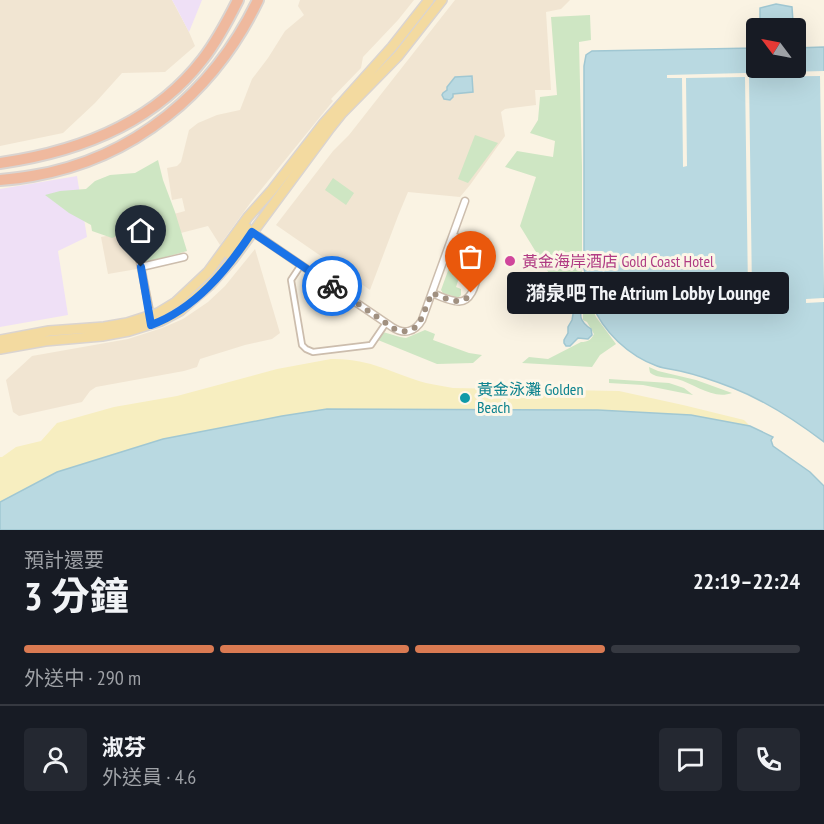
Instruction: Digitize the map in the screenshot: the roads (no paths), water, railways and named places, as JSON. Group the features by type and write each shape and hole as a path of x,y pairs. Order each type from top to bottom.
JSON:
{"highway":[{"path":"0,164 32,159 88,142 146,112 179,85 198,65 238,0"},
{"path":"0,180 33,176 99,157 142,134 168,116 205,81 220,63 235,42 258,0"}],"main road":[{"path":"0,340 49,331 110,326 171,317 180,310 210,285 233,259 247,228 272,190 331,114 392,47 429,0"},
{"path":"0,350 129,332 167,309 199,282 330,128 398,56 442,0"}],"street":[{"path":"247,228 396,330 406,332 415,328 422,320 465,201"},
{"path":"432,293 462,302 468,299 471,293 481,262 480,258 472,245 453,236"},
{"path":"139,257 151,320"},
{"path":"141,267 184,257"},
{"path":"301,265 291,280 302,345 306,349 313,352 370,345 386,323"}],"water":[{"path":"776,4 792,7 793,18 760,18 760,8"},
{"path":"824,47 824,442 780,412 745,393 707,378 660,367 647,362 627,349 610,333 597,314 588,290 584,268 584,66 586,55 592,51 746,48 746,78 806,78 806,48"},
{"path":"472,76 473,92 453,94 450,100 444,99 443,93 455,77"},
{"path":"580,292 583,294 581,319 591,329 592,335 588,339 578,338 570,346 566,346 564,340 572,320 575,303 569,297 571,294"},
{"path":"327,409 598,410 691,415 750,426 773,437 771,440 773,446 810,472 824,486 824,530 0,530 0,502 57,472 163,439"}],"place":[{"name":"黃金海岸酒店 Gold Coast Hotel","path":"510,261"},
{"name":"漪泉吧 The Atrium Lobby Lounge","path":"471,293"},
{"name":"黃金泳灘 Golden Beach","path":"465,398"}]}
